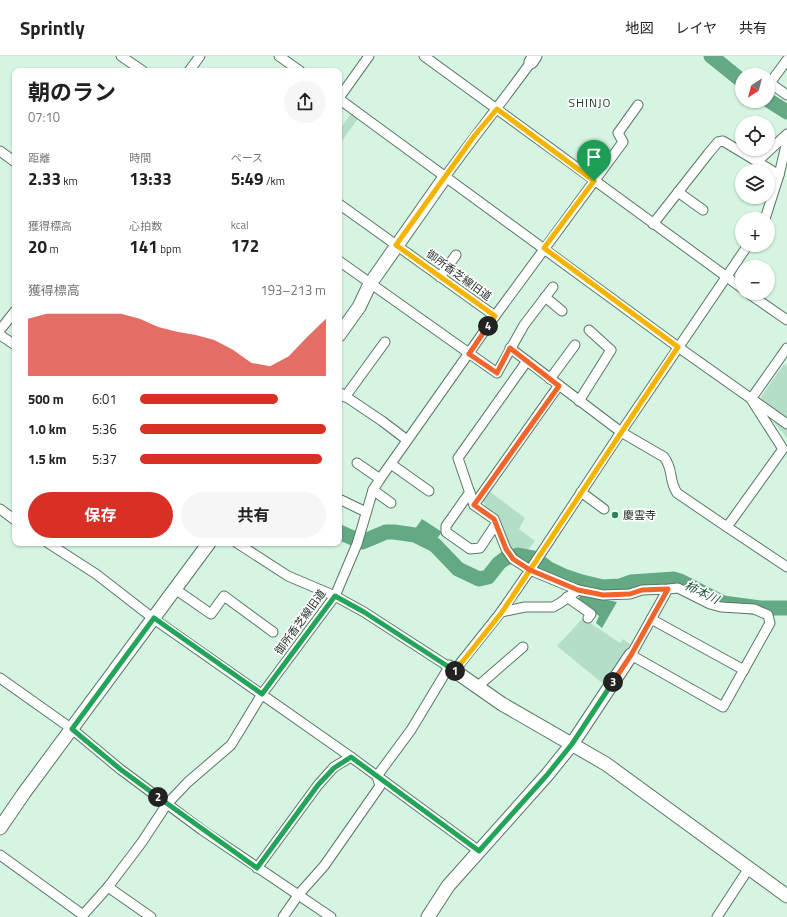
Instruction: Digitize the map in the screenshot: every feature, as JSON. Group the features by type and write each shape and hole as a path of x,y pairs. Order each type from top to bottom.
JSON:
{"street":[{"path":"121,56 139,68"},
{"path":"191,68 200,56"},
{"path":"279,56 296,68"},
{"path":"342,95 370,56"},
{"path":"424,56 735,283"},
{"path":"342,331 359,307 370,284 396,245 475,135 497,109 533,59"},
{"path":"787,60 770,83 787,96"},
{"path":"342,101 678,347 787,424"},
{"path":"495,316 622,142 618,133 638,105"},
{"path":"753,159 760,159 787,134"},
{"path":"767,212 787,140"},
{"path":"653,224 718,142 723,141 778,175"},
{"path":"0,151 12,160"},
{"path":"678,192 702,210"},
{"name":"御所香芝線旧道","path":"78,915 83,915 108,887 142,842 167,804 188,782 231,745 262,694 335,596 358,540 373,490 495,316 342,206"},
{"path":"377,776 452,669 502,612 621,432 743,252"},
{"path":"440,277 456,255"},
{"path":"342,263 497,373 524,325 553,287"},
{"path":"545,297 562,311"},
{"path":"758,300 787,320"},
{"path":"0,330 3,320 12,313"},
{"path":"579,401 610,350 589,330"},
{"path":"0,335 12,344"},
{"path":"385,342 342,394 407,440"},
{"path":"550,379 575,345"},
{"path":"510,348 621,432 664,457 669,463 671,470 670,479 677,493 787,567"},
{"path":"751,399 787,348"},
{"path":"527,361 458,458 474,505 494,519 506,549 513,559 578,590 603,595 618,595 630,594 642,590 678,588 710,604 720,607 754,609 768,615 770,623 723,707 631,655"},
{"path":"474,505 559,386"},
{"path":"727,527 783,450 751,399"},
{"path":"357,463 380,480"},
{"path":"391,464 429,490"},
{"path":"373,490 391,503"},
{"path":"470,492 446,526 446,532 470,549 480,548 496,524"},
{"path":"581,492 604,509"},
{"path":"342,500 366,512"},
{"path":"0,509 12,518"},
{"path":"53,546 96,574 154,618 351,757 479,851"},
{"path":"0,828 24,793 206,546"},
{"path":"242,546 288,576 335,596 364,612 528,720 588,753 622,774 787,896"},
{"path":"175,589 211,614 224,596 273,632"},
{"path":"428,917 448,886 547,775 572,744 631,655 668,589"},
{"path":"502,612 525,607 553,607 578,590"},
{"path":"567,597 591,614 588,618"},
{"path":"651,619 744,670"},
{"path":"477,687 523,647"},
{"path":"0,678 72,729 120,769 167,804 257,868 299,894 331,917"},
{"path":"257,868 318,785 334,768 351,757"},
{"path":"283,917 299,894 324,866 380,786 377,776"},
{"path":"0,855 78,915"},
{"path":"717,917 749,868"},
{"path":"108,887 151,917"}],"shaded area":[{"path":"352,112 359,117 342,141 342,127"},
{"path":"784,364 787,366 787,420 763,403 761,397"},
{"path":"771,415 787,426 787,438 770,417"},
{"path":"489,491 525,518 519,529 535,541 527,551 520,548 510,548 498,516 485,506 483,498"},
{"path":"422,519 442,532 435,541 413,532"},
{"path":"581,595 617,602 602,628 596,623 599,616 576,601"},
{"path":"583,618 620,643 623,639 634,647 607,687 557,646"}],"waterway":[{"path":"711,56 735,75"},
{"path":"775,104 787,112"},
{"name":"柿本川","path":"342,533 362,542 386,532 415,535 435,545 458,569 479,579 488,577 499,563 506,558 518,555 534,558 549,569 564,576 603,587 620,586 631,582 674,579 723,603 760,608 787,608"}],"place":[{"name":"慶雲寺","path":"615,515"}],"district":[{"name":"SHINJO","path":"590,102"}],"route":[{"path":"594,181 497,109 475,135 396,245 495,316 469,354 497,373 510,348 559,386 474,505 494,519 506,549 513,559 530,570 578,590 603,595 630,594 642,590 668,589 631,655 572,744 547,775 479,851 351,757 334,768 318,785 257,868 202,830 120,769 72,729 154,618 262,694 335,596 364,612 454,671 502,612 530,570 581,492 678,347 544,248 594,181"}]}
